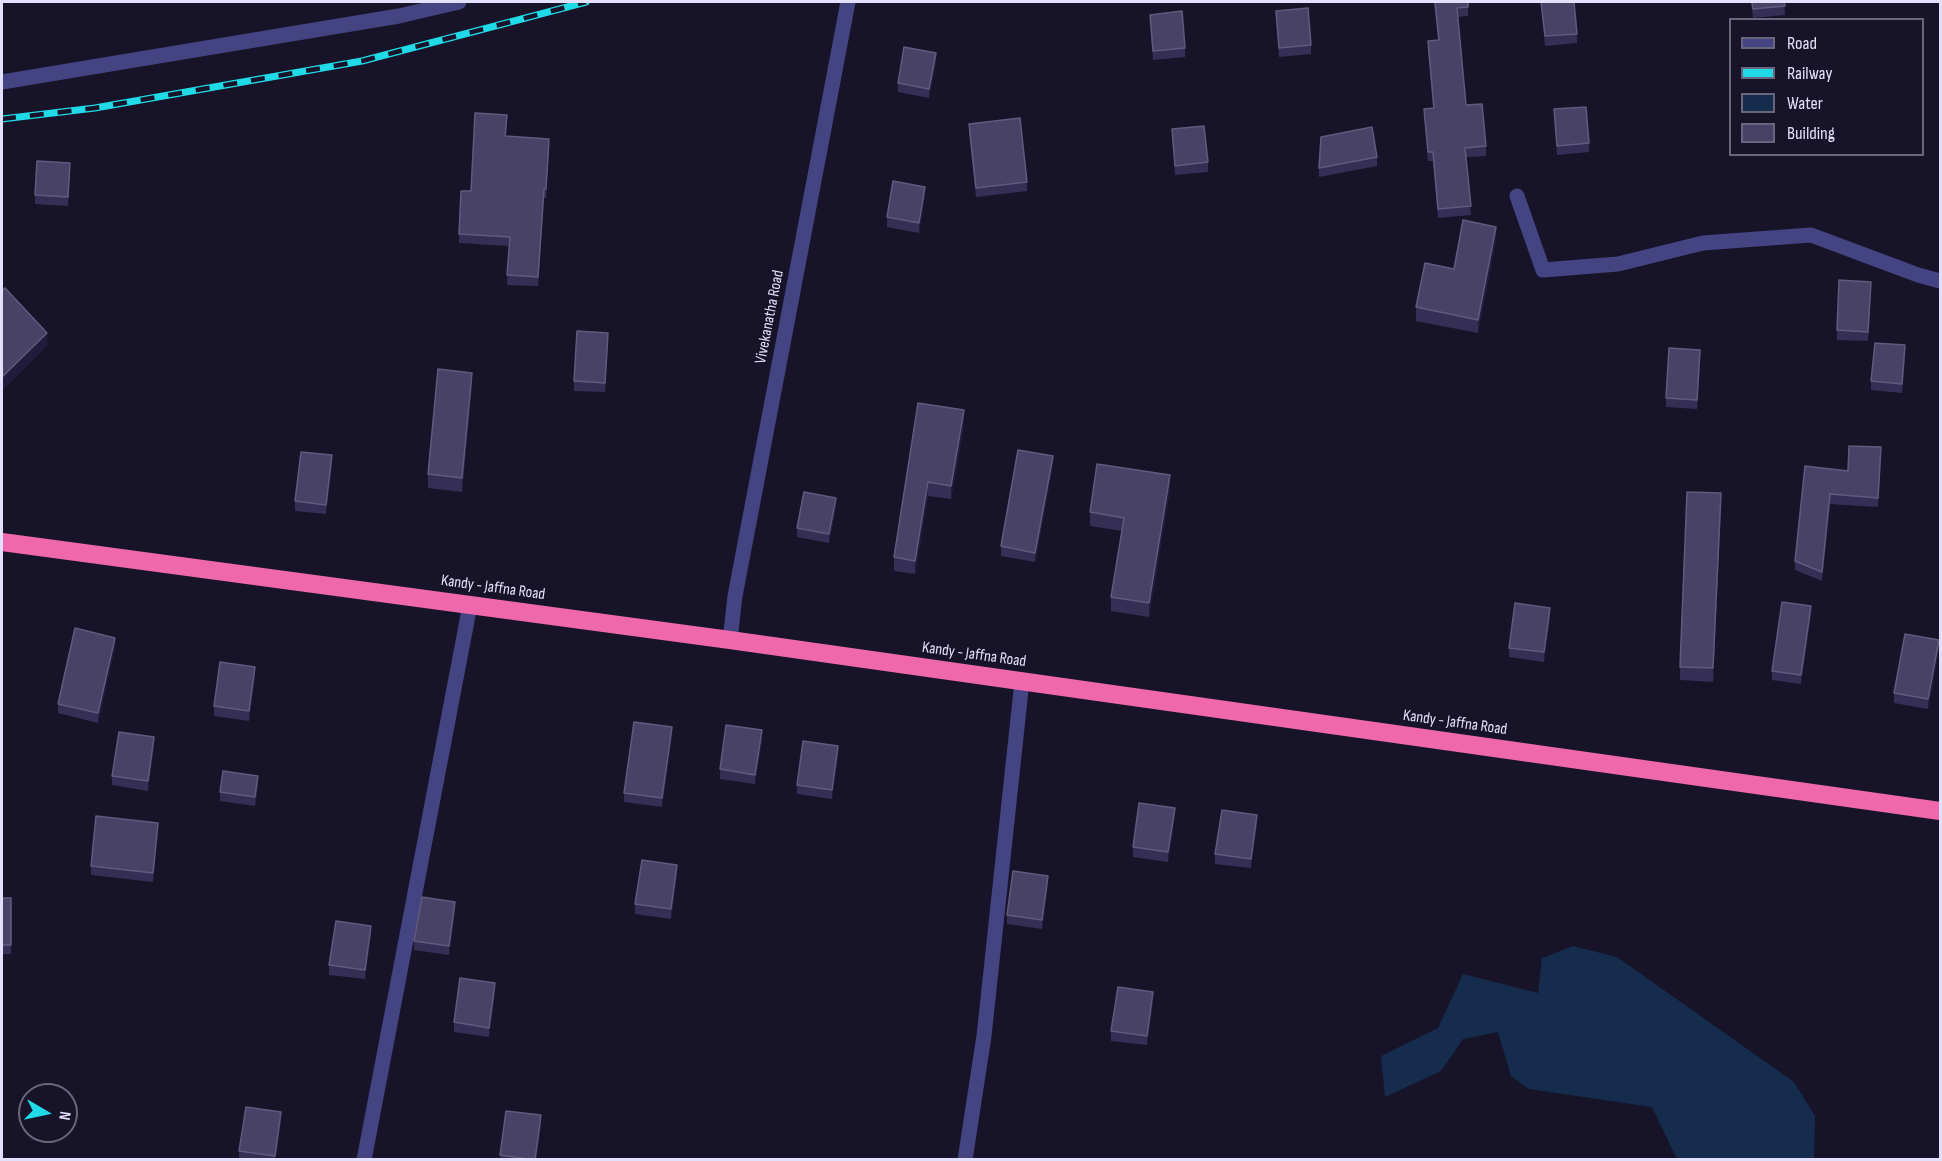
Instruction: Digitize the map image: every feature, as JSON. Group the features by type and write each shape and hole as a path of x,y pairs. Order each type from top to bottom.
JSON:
{"highway":[{"name":"Kandy - Jaffna Road","path":"2,542 730,640 1941,811"}],"street":[{"path":"2,82 399,16 459,2"},
{"name":"Vivekanatha Road","path":"730,640 735,596 848,2"},
{"path":"1517,196 1543,270 1618,264 1702,243 1811,235 1918,275 1941,281"},
{"path":"364,1160 470,604"},
{"path":"964,1160 984,1036 1022,681"}],"water":[{"path":"1573,946 1617,957 1794,1082 1815,1116 1814,1159 1677,1159 1652,1107 1529,1089 1511,1076 1498,1032 1463,1039 1441,1071 1385,1097 1381,1056 1438,1028 1463,974 1538,993 1542,958"}],"building":[{"path":"1435,2 1468,2 1468,7 1457,8 1466,105 1482,104 1486,146 1465,148 1471,206 1438,209 1433,152 1428,152 1424,109 1434,108 1428,41 1439,40"},
{"path":"1541,2 1574,2 1577,34 1545,36"},
{"path":"1752,2 1784,2 1785,6 1753,9"},
{"path":"1308,8 1311,45 1279,48 1276,11"},
{"path":"1182,11 1185,48 1153,51 1150,15"},
{"path":"904,47 936,53 929,89 898,83"},
{"path":"1586,107 1589,143 1557,146 1554,109"},
{"path":"475,113 507,115 505,136 549,139 538,277 507,275 510,237 459,234 461,191 471,191"},
{"path":"1020,118 1027,182 976,188 969,124"},
{"path":"1204,126 1208,162 1175,166 1172,129"},
{"path":"1372,127 1377,157 1319,168 1321,137"},
{"path":"37,161 70,163 68,197 35,195"},
{"path":"893,181 925,187 919,223 887,217"},
{"path":"1463,220 1496,227 1478,320 1416,307 1425,263 1454,269"},
{"path":"1839,280 1871,282 1868,332 1837,330"},
{"path":"5,288 47,333 2,377 2,291"},
{"path":"577,331 608,333 605,383 574,381"},
{"path":"1875,343 1905,345 1902,384 1871,381"},
{"path":"1669,348 1700,350 1697,400 1666,398"},
{"path":"438,369 472,373 462,478 428,474"},
{"path":"918,403 964,410 951,486 928,482 915,561 894,557"},
{"path":"1849,446 1881,447 1878,498 1830,494 1822,572 1795,561 1805,466 1848,471"},
{"path":"1018,450 1053,456 1035,553 1001,546"},
{"path":"301,452 332,455 326,505 295,501"},
{"path":"1097,464 1170,475 1149,603 1111,597 1124,518 1090,512"},
{"path":"804,492 836,498 829,534 797,528"},
{"path":"1687,492 1721,493 1713,668 1680,667"},
{"path":"1782,602 1811,606 1801,675 1772,671"},
{"path":"1515,603 1550,608 1544,652 1509,648"},
{"path":"75,628 115,638 98,713 58,704"},
{"path":"1905,634 1939,640 1928,699 1894,693"},
{"path":"220,662 255,667 249,711 214,706"},
{"path":"634,722 672,727 662,798 624,793"},
{"path":"726,725 762,730 755,775 720,769"},
{"path":"119,732 154,737 148,781 112,776"},
{"path":"803,741 838,746 832,790 797,785"},
{"path":"223,771 258,776 255,797 220,792"},
{"path":"1139,803 1175,808 1168,852 1133,847"},
{"path":"1222,810 1257,815 1251,859 1215,854"},
{"path":"96,816 158,823 153,873 91,866"},
{"path":"642,860 677,865 671,909 635,904"},
{"path":"1013,871 1048,876 1042,920 1007,915"},
{"path":"422,897 455,902 449,946 414,941"},
{"path":"2,898 11,898 11,945 2,945"},
{"path":"336,921 371,926 365,970 329,965"},
{"path":"460,978 495,983 489,1028 454,1022"},
{"path":"1118,987 1153,992 1147,1036 1111,1031"},
{"path":"246,1107 281,1112 275,1156 239,1151"},
{"path":"506,1111 541,1115 535,1160 500,1155"}],"railway":[{"path":"2,119 95,108 362,61 586,2"}]}
